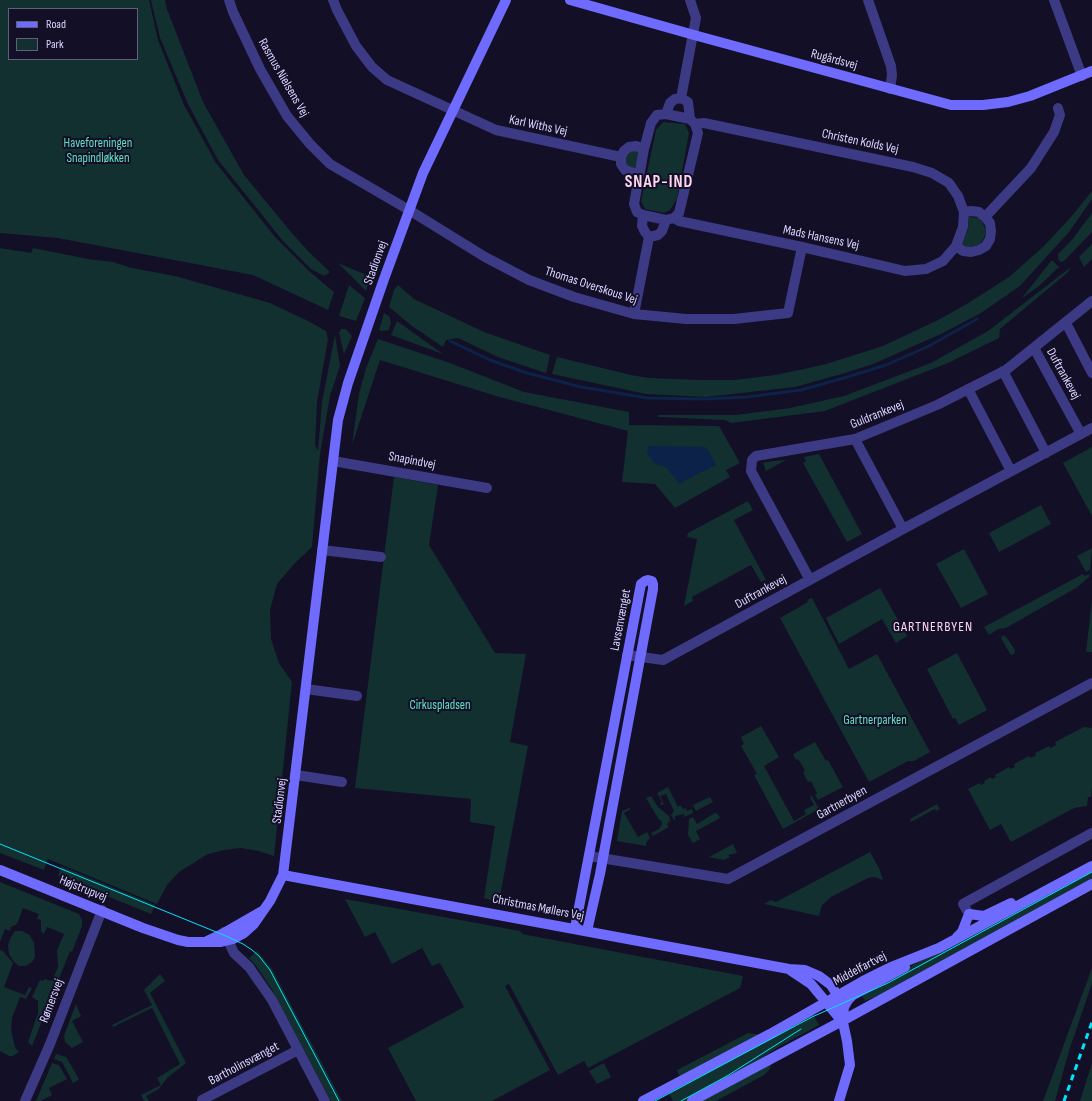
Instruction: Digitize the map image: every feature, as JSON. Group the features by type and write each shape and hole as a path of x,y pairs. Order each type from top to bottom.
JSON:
{"street":[{"name":"Rasmus Nielsens Vej","path":"229,0 233,12 260,69 287,116 310,144 330,164 409,210"},
{"name":"Karl Withs Vej","path":"333,0 356,46 372,67 387,80 496,130 621,157"},
{"name":"Stadionvej","path":"156,932 178,940 199,943 221,942 226,937 250,929 270,901 283,875 338,420 348,383 423,173 506,0"},
{"name":"Rugårdsvej","path":"570,0 951,105 983,105 1008,102 1030,96 1092,71"},
{"path":"681,98 696,18 690,0"},
{"path":"868,0 891,66 892,75 890,89"},
{"path":"1054,0 1082,76"},
{"path":"681,98 688,102 693,122 698,133 690,171 679,213 670,219 658,235 650,237 642,226 643,214 637,212 634,204 644,149 651,123 657,115 666,114 670,103 674,99 681,98"},
{"path":"986,217 1031,168 1054,132 1060,115 1058,108"},
{"name":"Christen Kolds Vej","path":"666,114 693,122 704,123 913,167 932,173 949,184 958,196 964,212"},
{"path":"639,174 625,170 621,157 624,151 629,148 636,146 644,149"},
{"name":"Thomas Overskous Vej","path":"409,210 485,257 529,280 574,297 634,314 686,320 734,319 788,313 802,247"},
{"path":"964,212 979,212 986,217 990,224 990,239 986,246 979,250 971,252 963,251 956,246 963,227 964,212"},
{"name":"Mads Hansens Vej","path":"643,214 802,247 904,271 926,269 943,261 956,246"},
{"path":"634,314 650,237"},
{"name":"Guldrankevej","path":"810,580 751,471 752,460 756,456 855,440 937,405 1003,371 1066,323 1092,301"},
{"name":"Duftrankevej","path":"1066,323 1092,373"},
{"name":"Duftrankevej","path":"1034,348 1081,434"},
{"path":"1003,371 1046,452"},
{"path":"968,389 1011,471"},
{"name":"Duftrankevej","path":"627,655 663,660 1092,428"},
{"path":"855,440 903,529"},
{"name":"Snapindvej","path":"333,461 487,488"},
{"path":"322,550 381,557"},
{"name":"Lavsenvænget","path":"574,928 641,584 648,580 652,581 653,589 622,758 586,930"},
{"name":"Gartnerbyen","path":"588,856 728,879 1092,683"},
{"path":"306,689 357,696"},
{"path":"608,755 622,758"},
{"path":"296,775 342,782"},
{"path":"969,914 963,904 1092,833"},
{"name":"Middelfartvej","path":"643,1101 770,1034 837,995 889,968 939,948 1092,866"},
{"name":"Højstrupvej","path":"0,870 156,932"},
{"name":"Christmas Møllers Vej","path":"283,875 586,930 789,969 805,970 818,976 831,985 837,995"},
{"path":"969,914 984,916 1016,900 1061,883"},
{"path":"692,1101 842,1021 1092,884"},
{"name":"Rømersvej","path":"25,1101 50,1044 102,910"},
{"path":"953,940 962,932 969,914"},
{"path":"226,937 234,953 249,966 263,985 325,1101"},
{"path":"842,1021 844,1008 852,996 939,948"},
{"name":"Christmas Møllers Vej","path":"789,969 806,980 842,1021"},
{"path":"837,995 847,1040 850,1065 839,1101"},
{"name":"Bartholinsvænget","path":"202,1100 298,1050"}],"green space":[{"name":"Haveforeningen Snapindløkken","path":"0,0 149,0 158,40 184,105 216,163 275,237 310,272 334,292 328,310 253,275 58,238 0,233"},
{"path":"151,0 165,0 167,9 203,102 244,175 291,232 329,271 329,273 324,276 311,269 283,241 218,160 188,104 160,38"},
{"path":"663,122 685,124 689,133 677,199 670,210 664,213 645,209 641,201 656,130"},
{"path":"634,150 639,152 637,164 634,169 628,166 624,161 627,155"},
{"path":"1092,191 1092,199 1069,232 1020,286 981,313 941,334 873,364 795,387 706,397 646,394 552,374 557,357 649,378 735,380 775,375 826,364 883,346 938,320 1009,277 1043,247 1071,217"},
{"path":"1092,213 1092,232 1064,261 1061,262 1058,259 1058,254 1072,240"},
{"path":"969,217 979,218 986,230 981,243 970,247 961,244 968,230"},
{"path":"1092,244 1092,259 1084,267 1079,257"},
{"path":"0,248 31,253 33,248 88,259 113,262 132,268 175,276 270,303 326,331 328,339 317,402 315,445 318,451 322,402 335,335 340,366 330,396 320,454 312,547 294,564 277,584 270,610 271,639 279,663 292,682 274,856 241,848 208,854 179,872 167,885 157,904 48,859 44,870 0,853"},
{"path":"1051,261 1059,267 1039,286 1022,298"},
{"path":"338,263 371,277 366,291"},
{"path":"1071,267 1067,273 1000,329 999,338 948,363 825,411 731,423 725,420 658,416 736,415 790,408 844,396 931,363 988,331"},
{"path":"349,285 365,298 356,321 339,316"},
{"path":"398,285 414,299 484,332 550,355 546,373 498,357 458,338 446,340 443,347 412,326 389,307 394,290"},
{"path":"384,313 389,316 391,322 389,330 383,331 379,330"},
{"path":"397,321 443,354 391,335"},
{"path":"341,329 346,329 352,336 344,354 339,333"},
{"path":"378,339 450,363 524,392 629,412 629,425 719,426 740,463 726,470 730,477 675,508 655,484 622,482 628,431 496,396 380,360 352,445 359,394 366,368"},
{"path":"1092,447 1092,516 1063,463"},
{"path":"819,454 862,534 847,542 803,463 806,461 804,457"},
{"path":"786,460 766,471 763,463 773,461"},
{"name":"Cirkuspladsen","path":"394,477 438,485 429,545 495,653 526,654 510,742 528,746 499,902 484,898 495,826 470,822 471,799 355,788"},
{"path":"748,501 753,510 734,520 766,580 761,582 751,565 692,597 693,601 684,606 697,539 687,537 688,533"},
{"path":"1041,505 1051,524 999,552 989,533"},
{"path":"1092,548 1090,570 1086,572 1077,556"},
{"path":"964,549 988,594 961,608 936,564"},
{"path":"1083,574 1085,576 1090,574 1089,577 1076,588 1006,628 998,629 989,635 984,627"},
{"path":"880,588 907,636 896,643 882,619 839,644 826,618"},
{"name":"Gartnerparken","path":"812,598 849,669 877,654 930,752 914,761 908,761 869,782 780,618 808,602 807,600"},
{"path":"1092,600 1092,652 1086,652"},
{"path":"1003,635 1007,638 1015,650 1014,654 1011,655 1006,647 1001,638"},
{"path":"957,653 987,710 959,725 955,718 953,719 927,669"},
{"path":"761,726 779,757 764,766 794,821 806,814 804,810 814,805 810,797 812,796 819,809 783,829 754,775 757,774 741,746 744,744 741,737"},
{"path":"1084,727 1092,728 1092,787 1091,797 1088,797 1087,806 1074,808 1011,842 1001,824 990,830 968,789 980,783 981,785 985,783 984,781 991,777 992,779 996,777 995,775 1009,767 1010,769 1015,767 1014,764 1029,756 1031,758 1036,755 1035,753 1049,746 1050,748 1056,745 1055,742"},
{"path":"815,742 826,761 828,760 843,787 818,800 815,795 817,793 811,781 808,782 803,772 805,770 793,754"},
{"path":"668,787 678,807 680,805 683,809 686,808 687,811 692,809 693,813 684,817 684,814 675,816 674,820 671,815 674,811 666,794 660,796 664,804 661,805 660,804 662,802 657,793"},
{"path":"651,796 658,807 669,816 671,822 669,821 667,825 669,827 653,836 651,833 659,829 662,824 661,820 659,820 646,798"},
{"path":"710,797 713,802 696,811 693,805"},
{"path":"937,804 940,809 936,811 935,809 911,822 910,819"},
{"path":"629,808 631,809 624,813 638,837 647,832 650,838 646,843 646,846 617,841 622,811"},
{"path":"715,813 718,814 720,818 696,831 700,839 693,843 688,835 689,819 693,817 697,824"},
{"path":"733,844 737,853 728,855 730,857 724,860 709,857"},
{"path":"870,852 879,868 883,880 874,877 868,878 831,897 822,905 819,916 764,904 771,900 776,902"},
{"path":"61,866 155,905 151,914 58,876"},
{"path":"1092,870 1092,881 885,993 865,1001 860,993"},
{"path":"0,882 79,914 82,920 82,926 72,952 70,951 32,1046 28,1042 38,1013 38,1001 32,997 40,980 43,981 44,979 52,981 58,967 57,950 64,934 47,927 44,934 41,931 41,920 37,919 39,914 23,908 17,924 11,927 10,931 5,929 0,942"},
{"path":"345,899 520,931 522,934 743,976 740,988 588,1068 584,1061 558,1075 509,984 505,986 550,1070 492,1101 416,1101 388,1048 464,1007 440,963 432,966 422,948 392,964 375,932 365,937"},
{"path":"15,931 22,931 30,935 34,943 35,957 32,962 26,966 19,966 14,962 9,954 8,945"},
{"path":"0,950 3,951 13,963 4,987 25,995 29,987 32,988 26,999 20,997 12,1018 11,1030 15,1047 19,1052 13,1056 9,1056 0,1051"},
{"path":"257,951 272,969 342,1101 331,1101 271,988 249,958"},
{"path":"1092,968 1092,983 1069,1051 1055,1101 1043,1101"},
{"path":"160,974 165,981 150,993 186,1063 167,1078 159,1089 146,1096 149,1101 144,1101 141,1095 161,1085 157,1078 180,1064 152,1008 113,1027 112,1025 152,1005 144,990"},
{"path":"76,1004 81,1016 72,1021 83,1042 72,1048 65,1042 64,1036"},
{"path":"813,1014 819,1025 780,1046 730,1078 687,1101 673,1101 668,1091"},
{"path":"748,1033 762,1035 681,1076 679,1075 677,1070"},
{"path":"56,1054 66,1057 79,1079 78,1080 73,1083 62,1062 54,1059"},
{"path":"773,1061 769,1070 764,1075 716,1101 697,1101"},
{"path":"52,1063 59,1065 67,1079 49,1088 52,1095 40,1101 36,1101"},
{"path":"604,1063 611,1077 597,1084 589,1071"},
{"path":"1092,1063 1092,1101 1080,1101"}],"water":[{"path":"648,446 705,447 709,451 716,465 679,484 667,468 654,463 647,453"}],"waterway":[{"path":"450,341 490,360 527,373 581,387 648,398 703,399 746,397 801,390 844,378 886,365 929,346 977,319"}],"tram line":[{"path":"0,844 226,936 252,950 270,970 339,1101"},
{"path":"655,1101 812,1017 888,983 1092,872"},
{"path":"681,1101 727,1076 801,1029"}],"railway":[{"path":"1064,1101 1092,1022"}],"district":[{"name":"SNAP-IND","path":"659,183"},
{"name":"GARTNERBYEN","path":"933,627"}]}
